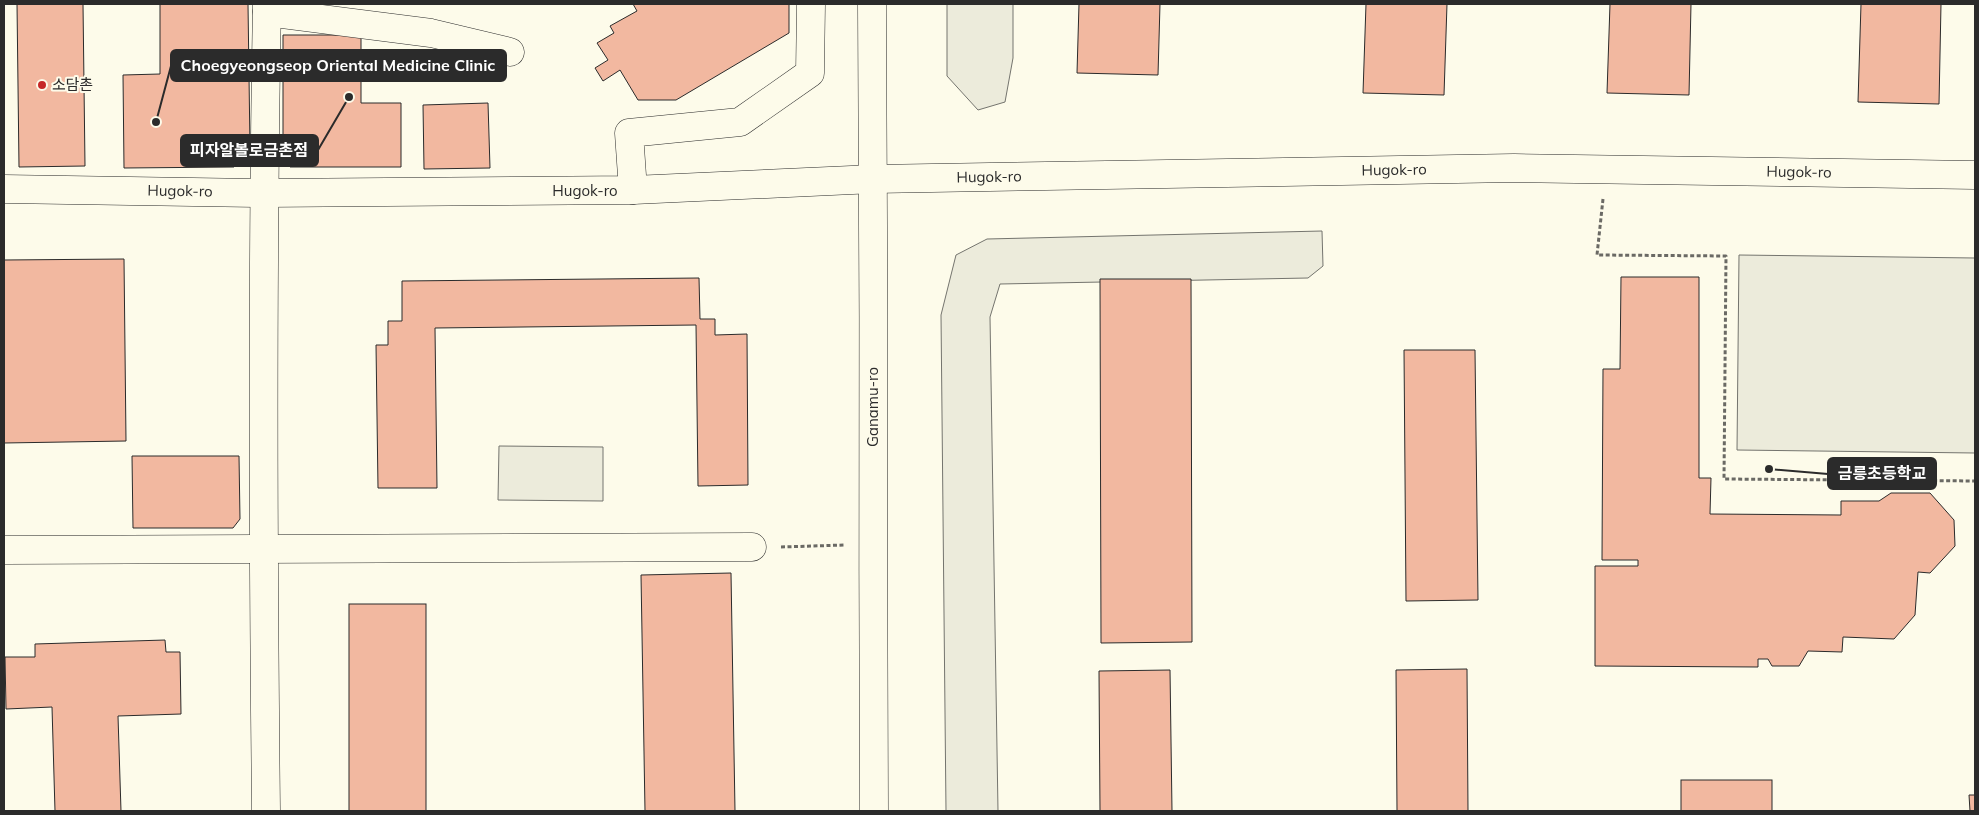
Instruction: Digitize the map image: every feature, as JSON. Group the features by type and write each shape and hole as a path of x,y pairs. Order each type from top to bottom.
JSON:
{"street":[{"path":"633,190 629,133 740,122 810,72 811,4"},
{"name":"Ganamu-ro","path":"872,4 874,179 872,545 874,811"},
{"path":"266,811 263,549 264,193 267,8 431,34 510,52"},
{"name":"Hugok-ro","path":"4,189 264,193 633,190 874,179 1606,168 1975,175"},
{"path":"4,550 752,547"}],"path":[{"path":"1606,168 1597,255 1726,256 1724,479 1975,481"},
{"path":"752,547 872,545"}],"shaded area":[{"path":"947,4 1013,4 1013,58 1005,102 978,110 947,76"},
{"path":"1322,231 1323,266 1308,278 1000,284 990,317 998,811 946,811 941,315 956,255 987,239"},
{"path":"1739,255 1975,258 1975,453 1737,450"},
{"path":"499,446 603,447 603,501 498,500"}],"building":[{"path":"17,4 83,4 85,166 19,167"},
{"path":"160,4 248,4 250,148 234,167 124,168 123,75 160,74"},
{"path":"633,4 789,4 789,33 676,100 638,100 620,70 603,81 595,68 608,60 597,43 614,33 610,26 637,11"},
{"path":"1079,4 1160,4 1158,75 1077,73"},
{"path":"1366,4 1447,4 1444,95 1363,93"},
{"path":"1610,4 1691,4 1689,95 1607,93"},
{"path":"1861,4 1941,4 1939,104 1858,102"},
{"path":"283,35 361,35 361,103 401,103 401,167 290,167 283,152"},
{"path":"488,103 490,168 424,169 423,105"},
{"path":"124,259 126,441 4,443 4,260"},
{"path":"1621,277 1699,277 1699,478 1711,478 1710,514 1841,515 1841,501 1879,501 1891,493 1930,493 1954,520 1955,546 1930,573 1918,572 1915,615 1894,639 1843,637 1842,652 1808,651 1799,666 1772,666 1768,659 1758,659 1758,667 1595,666 1595,566 1638,566 1638,560 1602,560 1603,369 1620,369"},
{"path":"699,278 700,319 715,319 715,335 747,334 748,485 698,486 696,325 435,328 437,488 378,488 376,345 388,345 388,321 402,321 402,281"},
{"path":"1100,279 1191,279 1192,642 1101,643"},
{"path":"1404,350 1475,350 1478,600 1406,601"},
{"path":"132,456 239,456 240,519 233,528 133,528"},
{"path":"731,573 735,811 645,811 641,575"},
{"path":"349,604 426,604 426,811 349,811"},
{"path":"165,640 166,652 180,652 181,714 118,716 121,811 55,811 52,707 6,709 5,657 35,657 35,644"},
{"path":"1467,669 1468,811 1397,811 1396,670"},
{"path":"1170,670 1172,811 1100,811 1099,671"},
{"path":"1681,780 1772,780 1772,811 1681,811"},
{"path":"1969,795 1975,795 1975,811 1970,811"}],"place":[{"name":"소담촌","path":"42,85"},
{"name":"피자알볼로금촌점","path":"349,97"},
{"name":"Choegyeongseop Oriental Medicine Clinic","path":"156,122"},
{"name":"금릉초등학교","path":"1769,469"}]}
